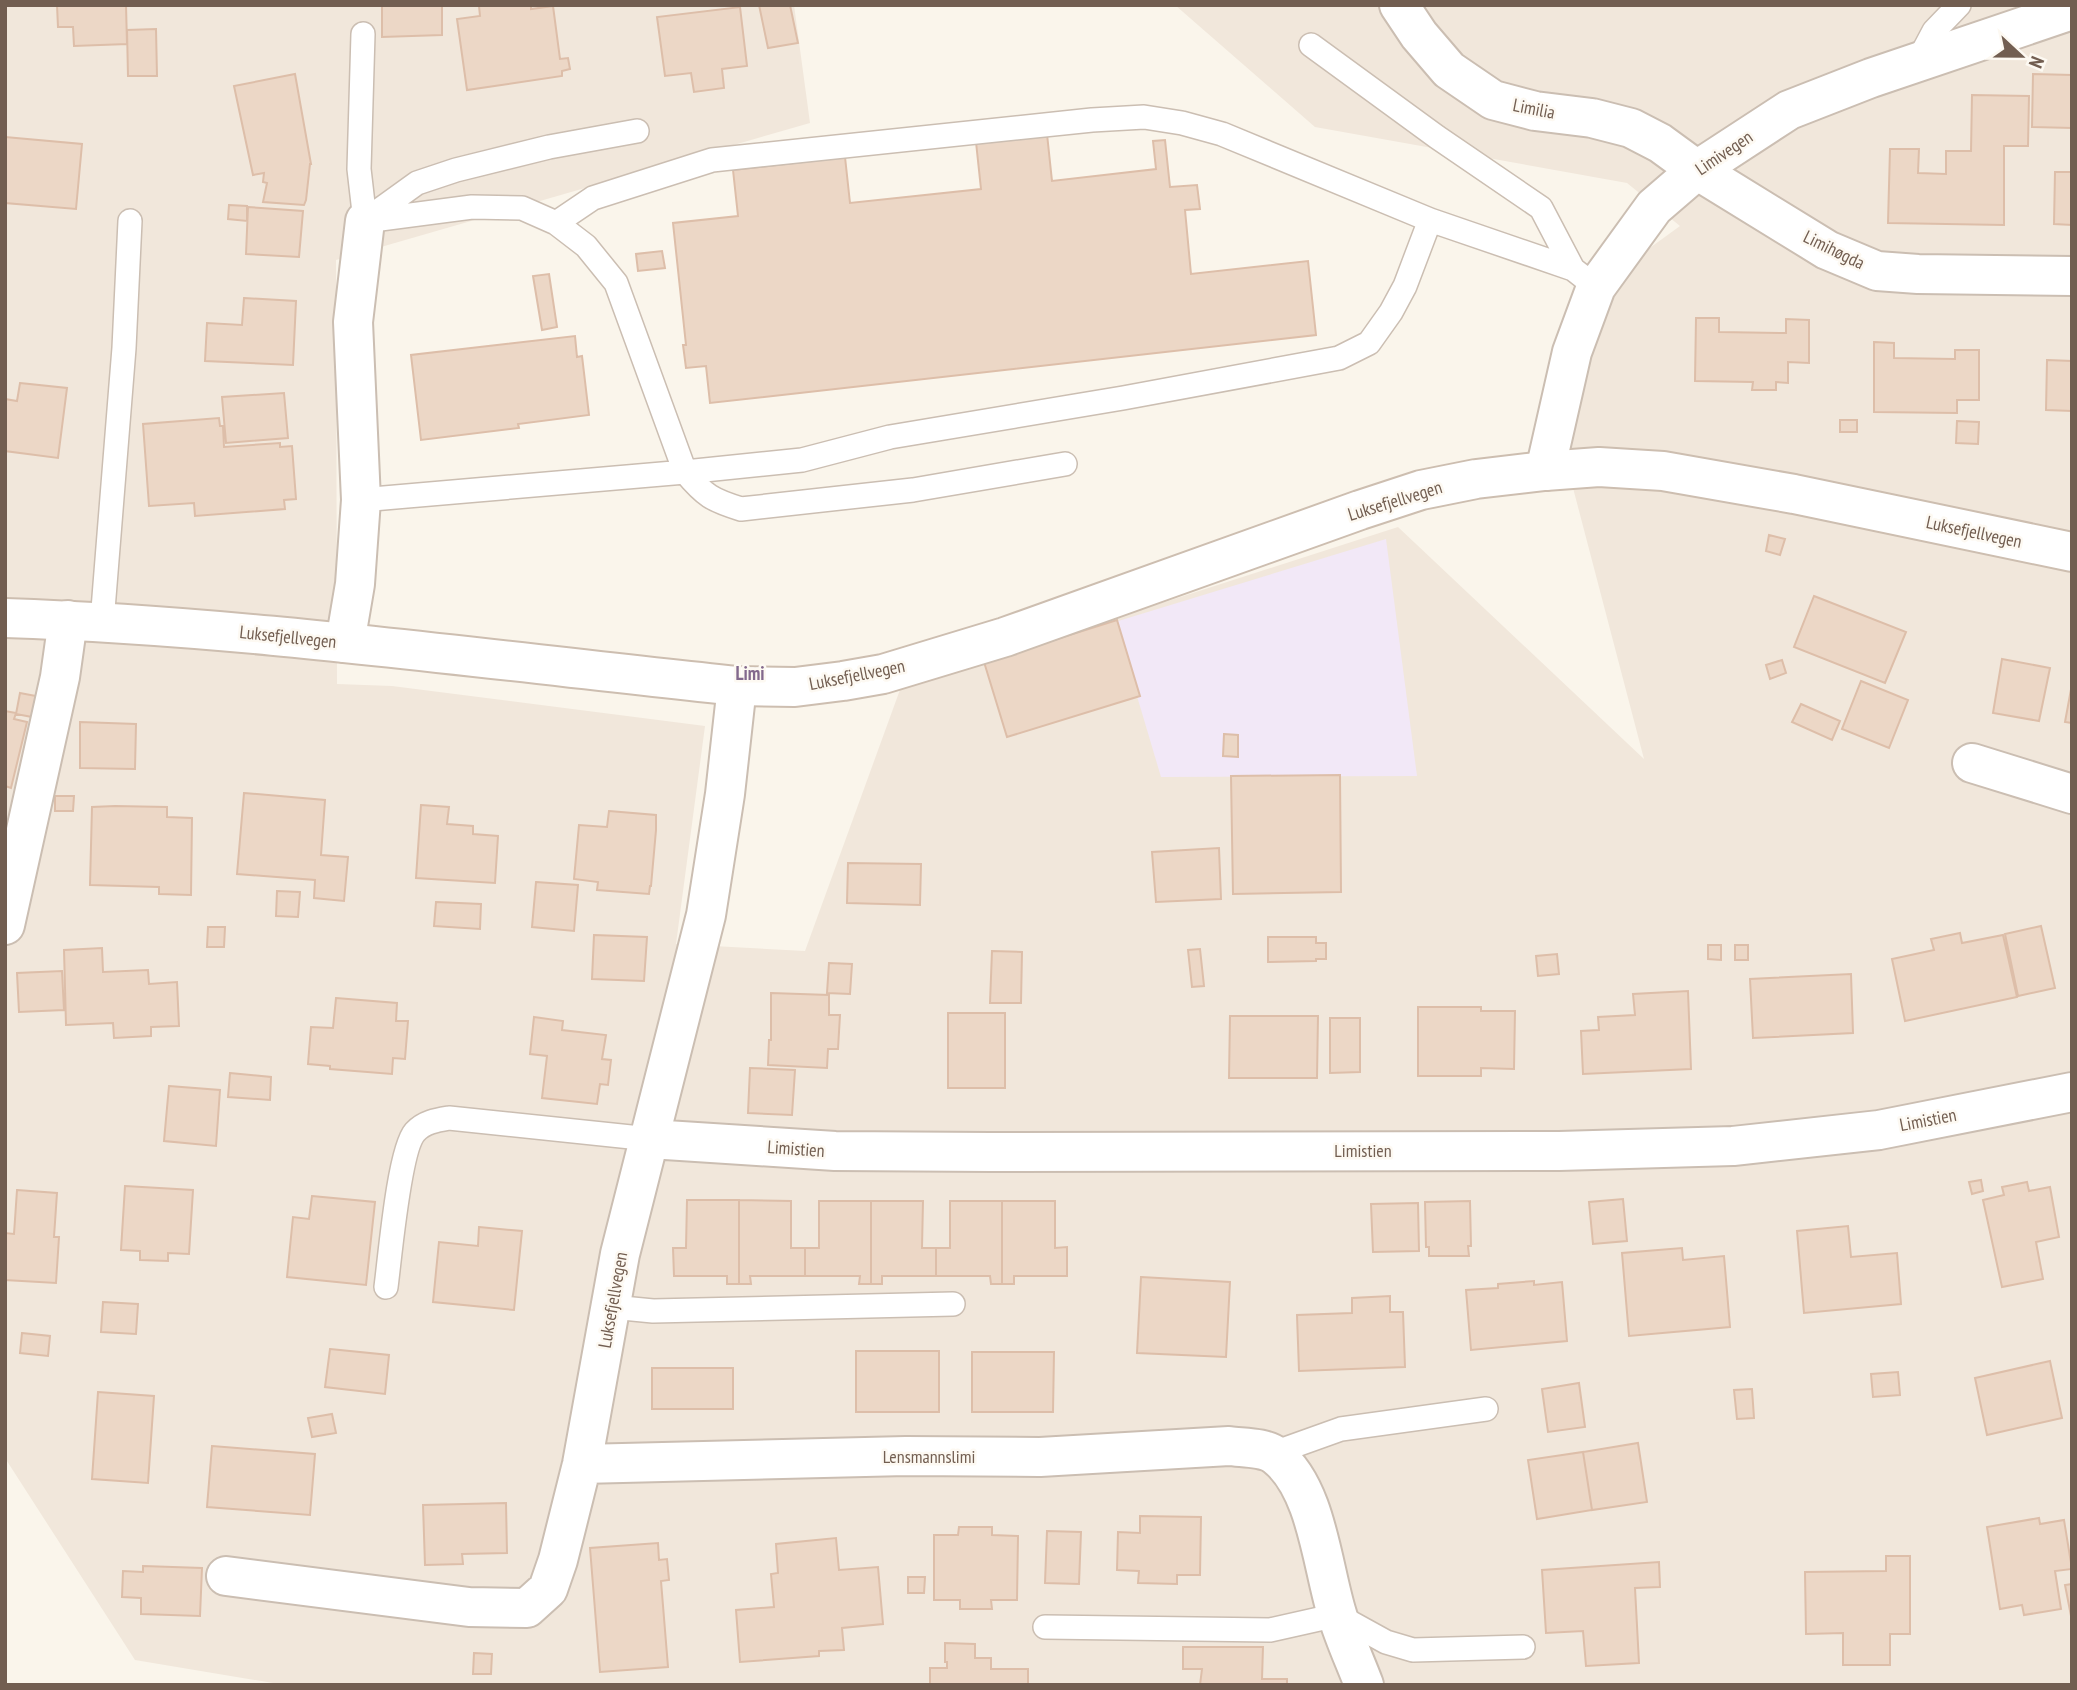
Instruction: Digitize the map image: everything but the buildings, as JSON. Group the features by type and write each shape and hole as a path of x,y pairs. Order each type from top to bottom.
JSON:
{"street":[{"name":"Limilia","path":"1399,5 1419,36 1449,70 1493,100 1631,128 1660,143 1698,170"},
{"name":"Limivegen","path":"1545,471 1572,352 1585,278 1654,207 1698,170 1789,110 2072,10"},
{"name":"Limihøgda","path":"1698,170 1827,250 1877,271 2072,276"},
{"path":"345,643 355,584 361,500 353,321 365,221"},
{"name":"Luksefjellvegen","path":"5,618 182,627 737,686 795,687 883,674 1005,636 1421,490 1476,479 1599,467 1663,471 1794,494 2072,552"},
{"path":"5,925 60,677 85,621"},
{"name":"Luksefjellvegen","path":"226,1576 469,1606 527,1608 548,1590 582,1464 620,1254 706,915 725,794 737,686"},
{"path":"1972,763 2072,794"},
{"name":"Limistien","path":"650,1139 835,1151 990,1153 1545,1151 1733,1146 1879,1130 2072,1092"},
{"name":"Lensmannslimi","path":"582,1464 892,1457 1040,1457 1229,1446 1274,1453"},
{"path":"1274,1453 1292,1471 1307,1500 1337,1615 1364,1685"}],"lane":[{"path":"1917,63 1934,32 1959,5"},
{"path":"363,34 359,169 365,221"},
{"path":"1311,45 1437,137 1541,208 1585,278"},
{"path":"555,223 593,198 712,160 1092,120 1144,117 1182,123 1222,134 1430,220 1585,278"},
{"path":"365,221 417,183 456,170 549,147 637,131"},
{"path":"365,221 472,207 522,208 555,223 586,246 616,282 685,472 701,491 716,502 741,509 913,491 1065,464"},
{"path":"361,500 802,460 890,437 1339,358 1369,343 1391,312 1405,286 1430,220"},
{"path":"85,621 124,348 130,221"},
{"path":"386,1287 407,1148 413,1134 420,1127 433,1120 449,1118 650,1139"},
{"path":"612,1307 653,1311 953,1304"},
{"name":"Lensmannslimi","path":"1274,1453 1341,1429 1486,1409"},
{"path":"1045,1627 1270,1630 1337,1615 1386,1642 1413,1650 1524,1647"}],"shaded area":[{"path":"5,5 794,5 810,123 336,260 337,684 392,686 705,726 676,944 805,951 901,687 1398,527 1644,759 1556,423 1596,287 1680,226 1627,183 1315,127 1175,5 2072,5 2072,1685 285,1685 135,1660 5,1458"},
{"path":"1386,539 1417,776 1161,777 1115,622"}],"district":[{"name":"Limi","path":"750,673"}]}
